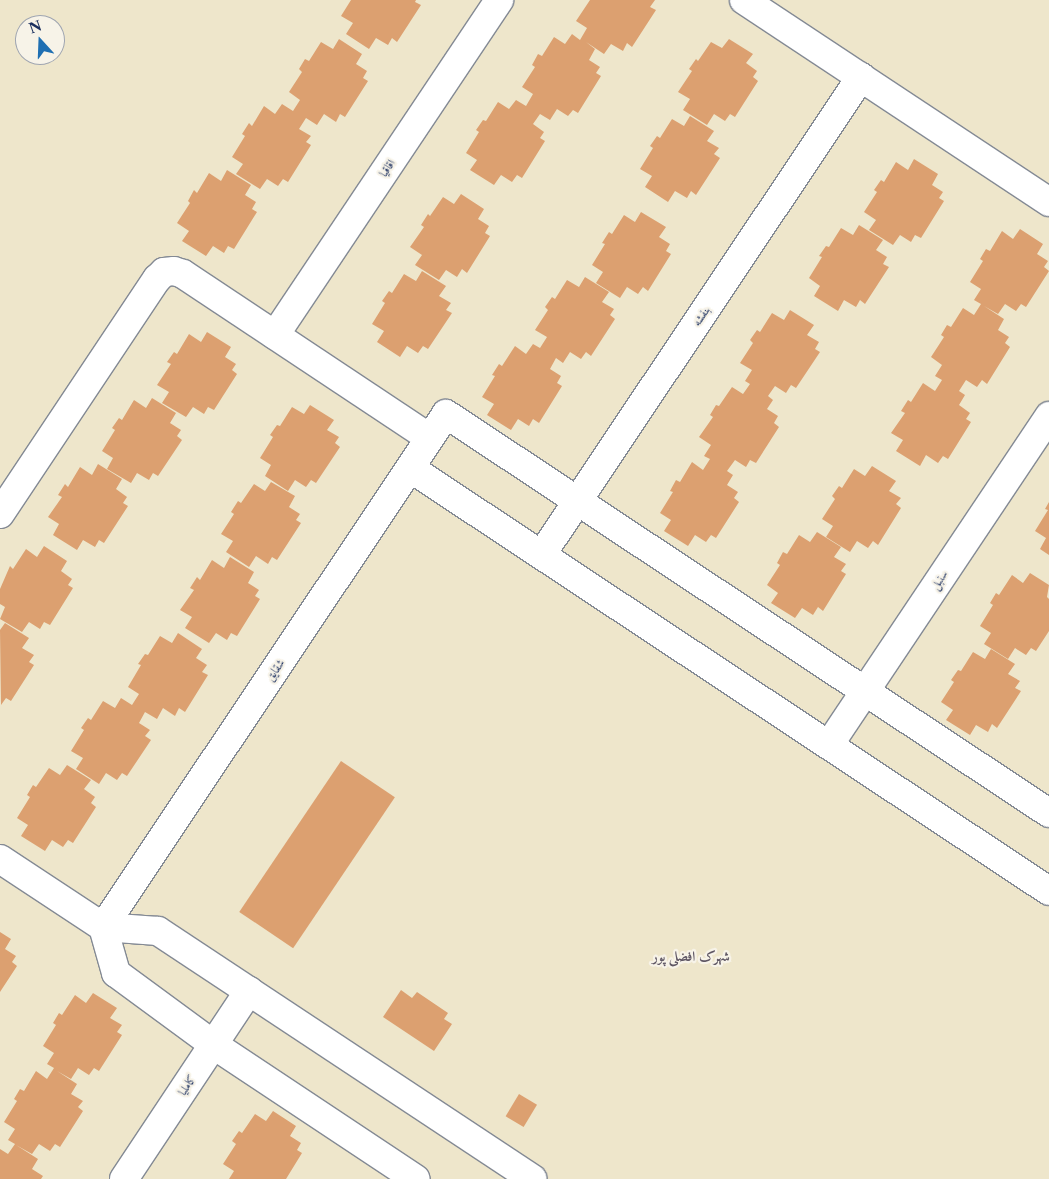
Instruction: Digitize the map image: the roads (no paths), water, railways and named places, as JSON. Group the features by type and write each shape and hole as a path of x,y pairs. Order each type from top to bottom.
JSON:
{"street":[{"name":"اقاقیا","path":"275,335 500,0"},
{"path":"744,0 1049,202"},
{"name":"بنفشه","path":"542,554 861,77"},
{"path":"0,514 157,279 164,272 174,271 183,274 430,438"},
{"name":"شقایق","path":"103,927 446,414 578,501"},
{"name":"سنبل","path":"829,745 1049,416"},
{"path":"410,468 1049,890"},
{"path":"578,501 1049,813"},
{"path":"0,859 103,927 158,931 532,1179"},
{"path":"103,927 116,973 214,1045 416,1179"},
{"name":"کاملیا","path":"124,1179 249,991"}],"district":[{"name":"شهرک افضلی ‌پور","path":"691,956"}]}
